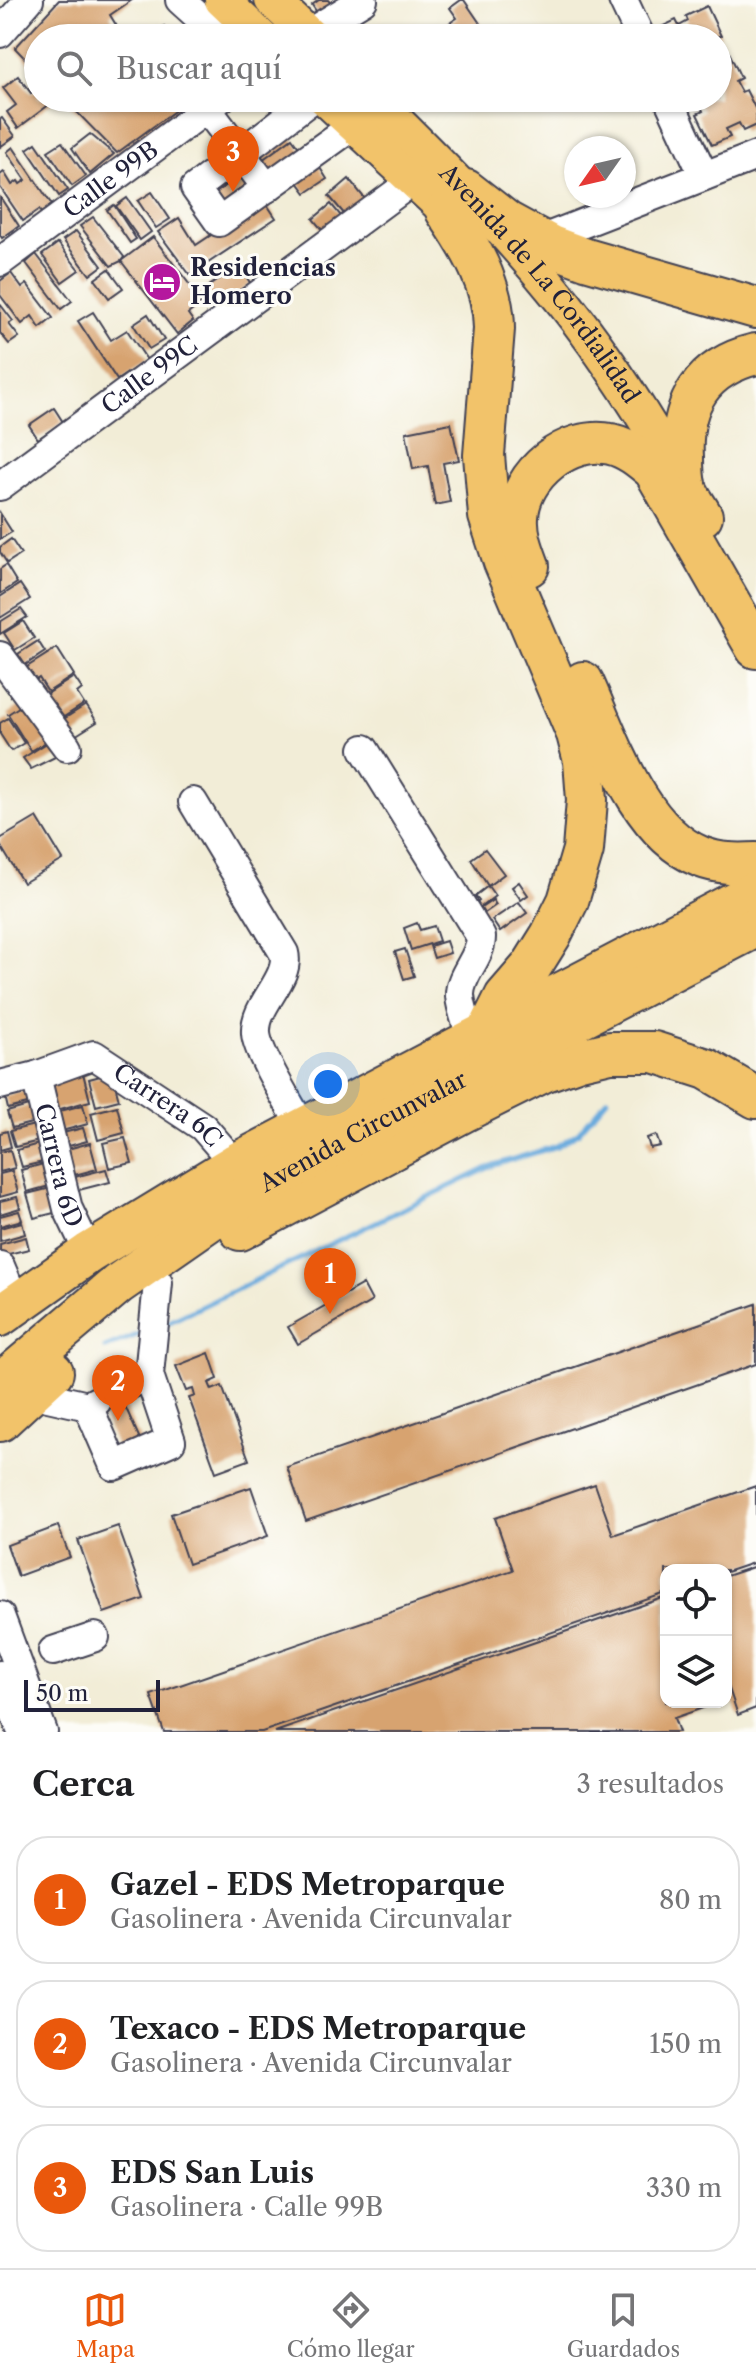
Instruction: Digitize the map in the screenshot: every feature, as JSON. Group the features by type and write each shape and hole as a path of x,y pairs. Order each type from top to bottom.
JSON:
{"highway":[{"path":"456,200 586,259 756,308"},
{"path":"456,200 464,237 477,261 493,308 484,455 486,498 492,526 504,562 577,734 586,779 583,850 568,901 531,967 505,997 480,1035"},
{"path":"756,354 720,368 702,383 691,401 670,478 756,648"},
{"path":"756,609 670,478 631,452 610,444 590,443 562,452 536,475 523,496 518,515 520,541 530,568 632,790 667,835 691,852 717,862 756,863"},
{"name":"Avenida Circunvalar","path":"8,1310 89,1253 235,1164 756,891"},
{"name":"Avenida Circunvalar","path":"15,1389 118,1284 252,1191 756,927"},
{"path":"362,1131 453,1117 524,1047"},
{"path":"0,1421 15,1389 112,1317 155,1313 178,1268 253,1222 453,1117 561,1066 624,1051 654,1052 693,1063 756,1098"}],"main road":[{"path":"222,0 247,24"},
{"path":"272,0 295,24"},
{"name":"Avenida de La Cordialidad","path":"364,112 414,180 456,200"},
{"name":"Avenida de La Cordialidad","path":"364,112 456,200 507,268 562,330 670,478"}],"street":[{"path":"0,33 29,0"},
{"path":"180,0 207,24"},
{"path":"327,24 363,0"},
{"path":"623,0 634,24"},
{"name":"Calle 99B","path":"0,262 203,112"},
{"path":"219,112 267,188"},
{"path":"295,112 195,188 219,222 313,154 362,112"},
{"path":"674,112 704,176"},
{"path":"285,120 313,154"},
{"path":"540,240 756,156"},
{"name":"Calle 99C","path":"0,486 414,180"},
{"path":"0,656 9,686 67,747"},
{"path":"364,749 481,937 481,946 460,997 480,1035"},
{"path":"193,802 284,953 285,967 259,1014 256,1035 268,1065 303,1128"},
{"name":"Carrera 6C","path":"36,1076 94,1055 203,1127 235,1164"},
{"path":"0,1085 36,1076"},
{"name":"Carrera 6D","path":"36,1076 68,1209 89,1253"},
{"path":"0,1266 8,1310"},
{"path":"101,1399 114,1466 171,1441 149,1375 155,1313"},
{"path":"15,1389 101,1399 149,1375"},
{"path":"0,1616 43,1732"},
{"path":"53,1651 95,1637"},
{"path":"0,1675 22,1732"}],"building":[{"path":"59,0 132,0 110,15 115,24 37,24"},
{"path":"319,0 328,0 332,5 318,14 312,5"},
{"path":"464,0 480,24 448,24 457,18 450,8"},
{"path":"707,6 715,24 683,24 688,21 686,16"},
{"path":"24,38 24,57 15,48"},
{"path":"732,59 741,78 735,81 741,92 746,90 756,110 756,125 743,131 739,123 726,129 730,137 712,145 697,114 732,112"},
{"path":"18,76 24,84 24,112 39,112 18,128 7,112 16,105 3,88"},
{"path":"77,112 173,112 117,153"},
{"path":"0,119 15,136 0,147"},
{"path":"90,134 114,154 90,174 72,148"},
{"path":"292,138 303,153 265,181 254,166"},
{"path":"62,142 86,176 72,186 48,151"},
{"path":"36,143 68,190 59,196 27,149"},
{"path":"13,147 52,205 23,221 0,187 0,175 4,172 12,185 26,180 7,152"},
{"path":"317,163 327,179 306,193 295,178"},
{"path":"246,171 258,186 221,214 209,198"},
{"path":"349,179 366,200 346,216 329,196"},
{"path":"152,192 170,219 156,228 138,201"},
{"path":"0,197 19,226 2,238 0,235"},
{"path":"127,198 151,232 140,240 116,206"},
{"path":"264,200 276,218 190,275 158,232 179,218 196,245"},
{"path":"331,204 341,216 323,231 313,219"},
{"path":"114,205 136,239 130,243 107,210"},
{"path":"93,217 124,257 111,266 80,226"},
{"path":"76,231 102,266 90,275 63,240"},
{"name":"Residencias Homero","path":"153,237 203,302 188,314 193,321 177,334 121,261"},
{"path":"58,243 79,270 62,282 42,255"},
{"path":"36,254 72,301 61,309 26,263"},
{"path":"239,266 251,284 215,309 203,290"},
{"path":"109,269 123,288 109,298 95,279"},
{"path":"11,273 22,288 27,284 53,318 40,328 32,316 22,324 0,295 0,281"},
{"path":"0,304 13,321 9,324 19,337 9,344 0,333"},
{"path":"93,312 111,340 127,330 147,360 117,380 78,321"},
{"path":"148,314 164,340 149,349 133,324"},
{"path":"54,408 63,422 38,439 29,425"},
{"path":"451,423 459,460 443,463 450,502 435,505 428,466 413,469 406,432"},
{"path":"0,513 12,532 0,539"},
{"path":"11,539 21,554 7,563 0,547"},
{"path":"6,565 17,583 0,594 0,569"},
{"path":"20,584 30,599 0,618 0,597"},
{"path":"21,609 27,617 0,634 0,622"},
{"path":"23,621 34,638 15,650 4,633"},
{"path":"38,641 45,652 25,665 18,654"},
{"path":"57,648 74,675 48,692 27,667"},
{"path":"74,677 82,689 77,693 84,704 59,720 44,696"},
{"path":"25,703 51,739 31,751 8,714"},
{"path":"86,705 97,722 70,739 59,722"},
{"path":"8,718 24,743 11,751 0,734 0,723"},
{"path":"50,741 59,755 31,769 23,758"},
{"path":"37,817 63,860 23,883 0,845 0,839"},
{"path":"485,849 504,874 488,886 471,859"},
{"path":"519,882 528,895 521,900 512,887"},
{"path":"488,886 495,896 477,910 474,905 479,901 475,896"},
{"path":"493,900 496,905 482,915 478,910"},
{"path":"519,902 527,913 500,932 492,920"},
{"path":"417,923 420,930 434,926 439,941 411,950 404,928"},
{"path":"446,941 450,953 434,958 430,946"},
{"path":"405,949 414,976 404,979 395,952"},
{"path":"83,1073 90,1101 49,1112 42,1084"},
{"path":"112,1073 119,1100 96,1106 89,1079"},
{"path":"36,1088 39,1101 8,1109 5,1096"},
{"path":"39,1103 43,1120 12,1128 7,1112"},
{"path":"83,1105 88,1124 54,1133 49,1114"},
{"path":"117,1106 124,1133 98,1140 91,1113"},
{"path":"43,1123 47,1139 15,1147 10,1131"},
{"path":"83,1128 87,1141 58,1149 55,1135"},
{"path":"7,1131 11,1147 0,1150 0,1133"},
{"path":"656,1135 660,1146 650,1148 647,1138"},
{"path":"125,1138 132,1163 109,1168 103,1143"},
{"path":"46,1142 51,1160 22,1167 17,1150"},
{"path":"90,1143 97,1169 67,1177 60,1151"},
{"path":"10,1150 15,1168 0,1172 0,1152"},
{"path":"51,1162 57,1184 27,1192 21,1170"},
{"path":"106,1169 110,1182 71,1192 67,1179"},
{"path":"12,1171 18,1192 0,1197 0,1174"},
{"path":"55,1187 62,1211 34,1218 27,1194"},
{"path":"17,1197 20,1208 0,1214 0,1201"},
{"path":"19,1211 22,1220 0,1226 0,1216"},
{"path":"22,1222 25,1234 0,1241 0,1228"},
{"path":"26,1237 29,1249 0,1256 0,1244"},
{"path":"363,1284 372,1301 298,1344 288,1327"},
{"path":"756,1304 756,1364 306,1521 287,1467"},
{"path":"209,1353 218,1379 209,1383 212,1390 222,1386 249,1460 216,1472 189,1398 195,1396 193,1389 186,1391 176,1366"},
{"path":"115,1384 144,1448 121,1458 93,1393"},
{"path":"595,1484 613,1535 756,1486 756,1562 732,1570 732,1564 660,1564 660,1595 262,1732 164,1732 151,1695 513,1570 495,1518"},
{"path":"251,1487 268,1536 188,1564 171,1514"},
{"path":"58,1526 70,1557 18,1576 7,1545"},
{"path":"118,1526 144,1599 104,1613 78,1540"},
{"path":"756,1566 756,1708 738,1715 732,1698 732,1574"},
{"path":"660,1599 660,1708 703,1708 674,1718 679,1732 275,1732"}],"waterway":[{"path":"163,1325 494,1165 557,1146 578,1133 607,1099"},
{"path":"105,1348 142,1333"}],"place":[{"name":"EDS San Luis","path":"233,192"},
{"name":"Residencias Homero","path":"162,282"},
{"name":"Gazel - EDS Metroparque","path":"330,1314"},
{"name":"Texaco - EDS Metroparque","path":"118,1421"}]}
